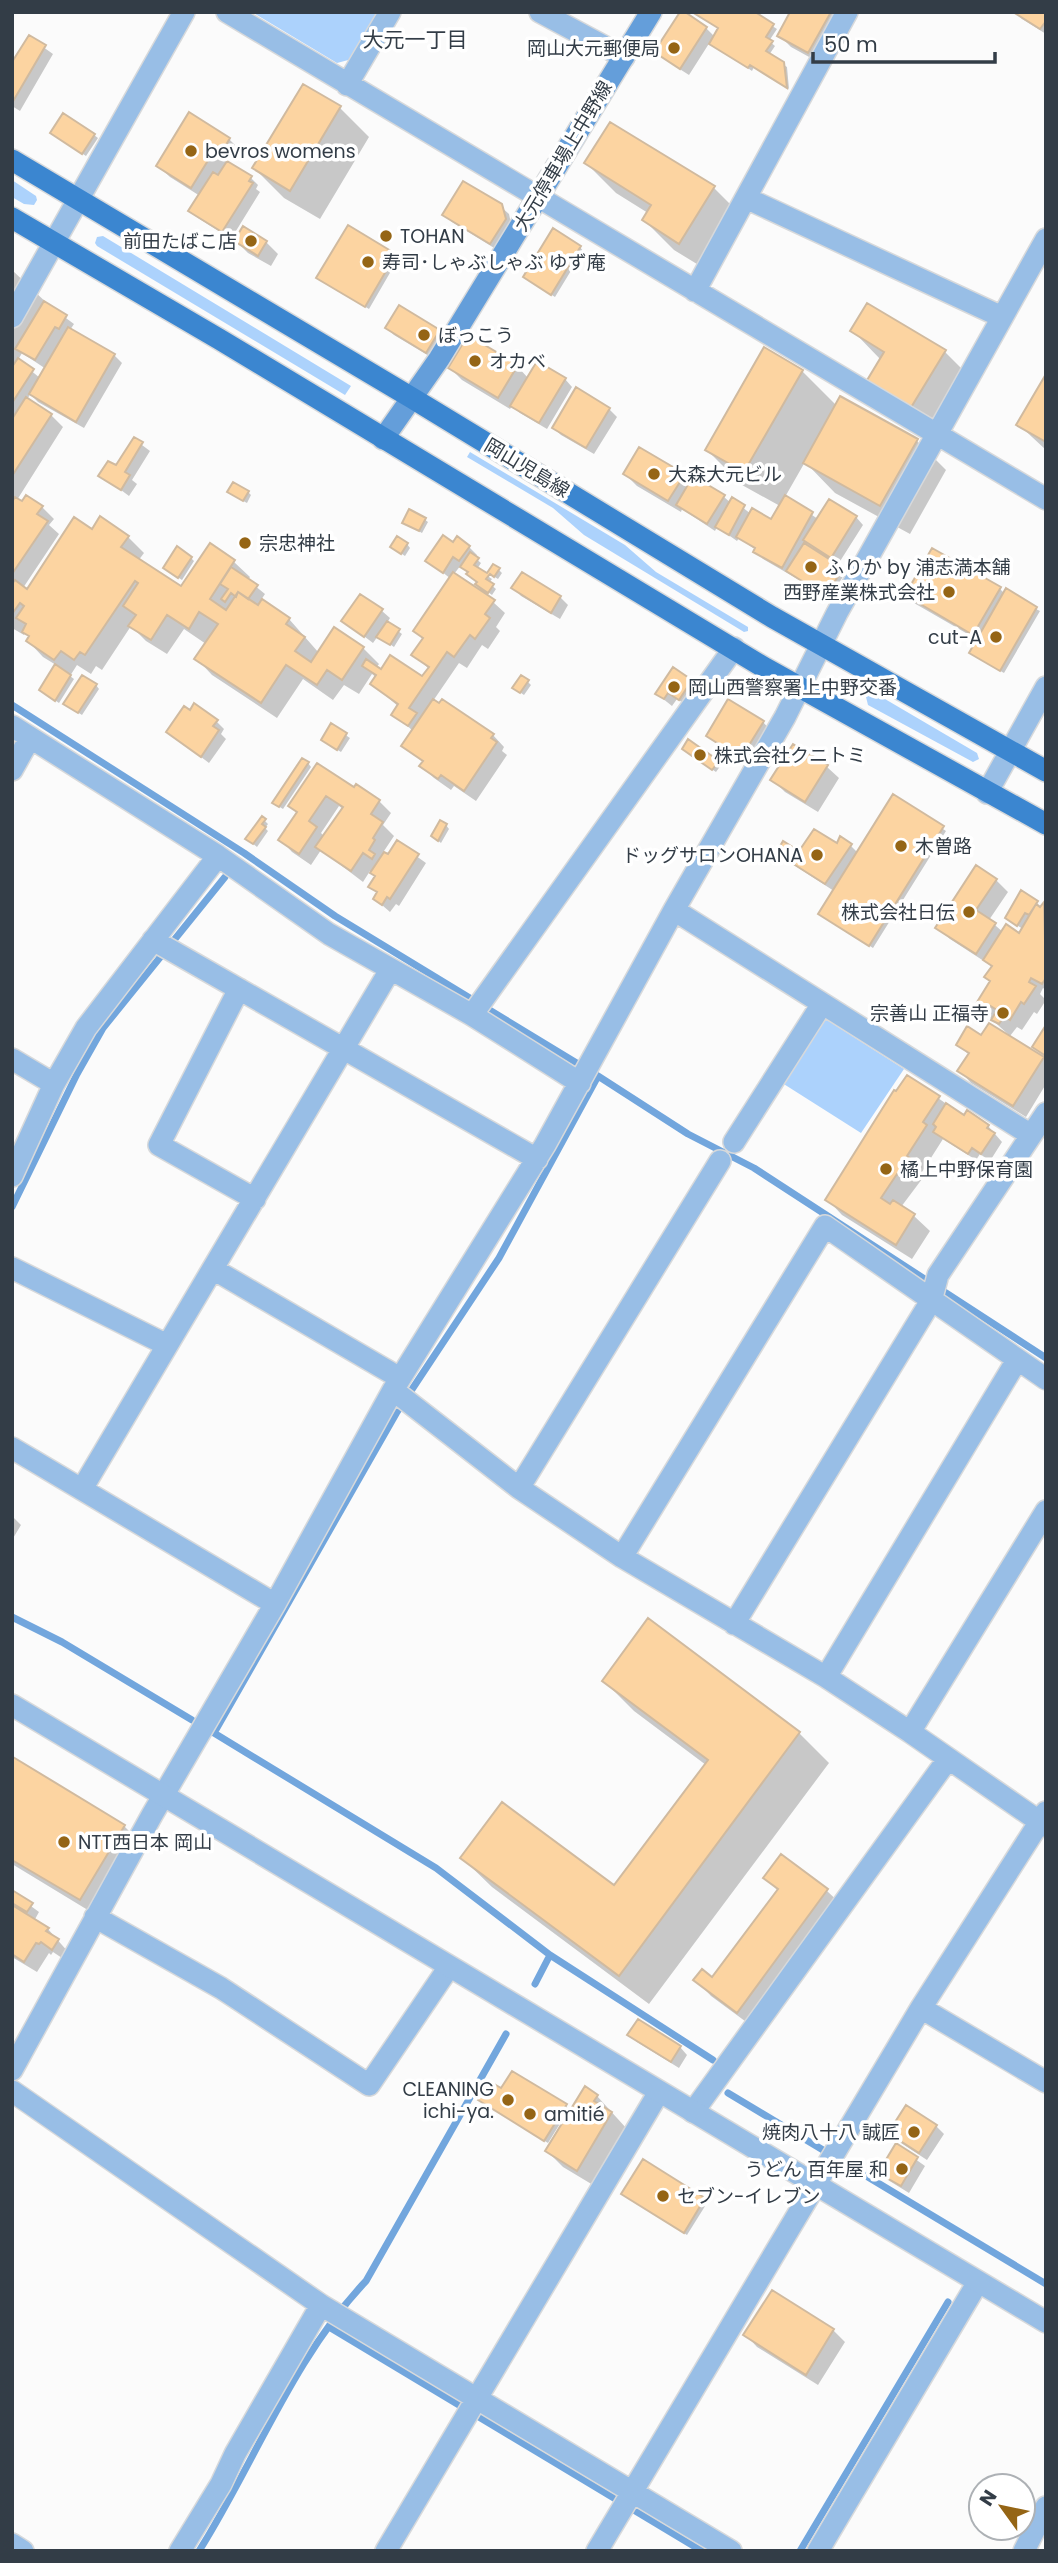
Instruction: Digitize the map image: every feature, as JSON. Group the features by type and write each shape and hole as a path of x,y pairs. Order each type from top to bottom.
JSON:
{"main road":[{"name":"大元停車場上中野線","path":"383,439 439,359 651,12"},
{"name":"岡山児島線","path":"12,160 748,602 1046,771"},
{"path":"12,218 800,687 1046,824"}],"street":[{"path":"12,317 184,12"},
{"path":"227,12 1046,499"},
{"path":"346,85 390,12"},
{"path":"540,12 624,57"},
{"path":"695,291 847,12"},
{"path":"746,198 1002,317"},
{"path":"12,2070 164,1795 537,1159 1046,239"},
{"path":"477,1007 734,648"},
{"path":"987,793 1046,687"},
{"path":"12,726 218,856 330,934 390,971 477,1007 584,1074"},
{"path":"12,770 30,738"},
{"path":"12,1176 54,1084 86,1028 162,945 218,856"},
{"path":"674,910 1031,1135"},
{"path":"162,945 537,1159"},
{"path":"82,1489 390,971"},
{"path":"239,989 159,1145 255,1199"},
{"path":"734,1142 822,1004"},
{"path":"12,1059 54,1084"},
{"path":"734,1624 934,1291 1046,1113"},
{"path":"519,1488 720,1161"},
{"path":"622,1557 825,1226 923,1292 934,1291 1017,1360 1046,1379"},
{"path":"12,1268 167,1345"},
{"path":"213,1269 400,1392 519,1488 622,1557 826,1677 1044,1820 921,2008 597,2551"},
{"path":"826,1677 1017,1360"},
{"path":"12,1448 275,1604"},
{"path":"910,1732 1046,1511"},
{"path":"12,1705 1046,2322"},
{"path":"693,2112 948,1759"},
{"path":"95,1917 221,1988 369,2085 449,1967"},
{"path":"921,2008 1046,2082"},
{"path":"12,2091 472,2406 628,2500 731,2551"},
{"path":"386,2551 659,2092"},
{"path":"818,2551 978,2281"},
{"path":"180,2551 222,2484 235,2454 331,2311"},
{"path":"1024,2551 1046,2507"},
{"path":"12,2544 23,2551"}],"shaded area":[{"path":"252,12 378,12 352,59 337,63"},
{"path":"12,180 36,196 34,205 24,204 12,197"},
{"path":"103,236 351,386 345,395 97,246 97,237"},
{"path":"470,452 625,545 656,572 748,627 748,631 744,632 584,535 553,508 467,457"},
{"path":"873,692 977,753 979,759 973,762 868,705 866,697"},
{"path":"824,1018 904,1069 861,1133 779,1081"}],"building":[{"path":"680,12 685,12 707,27 680,69 654,52"},
{"path":"692,12 755,12 774,24 766,37 773,41 766,51 784,62 787,88 709,44 718,28"},
{"path":"790,12 831,12 808,53 777,36"},
{"path":"1013,12 1046,12 1046,21 1040,29"},
{"path":"29,35 46,45 12,103 12,62"},
{"path":"303,84 341,106 290,191 252,168"},
{"path":"189,112 230,138 223,150 217,146 191,188 156,166"},
{"path":"63,113 95,134 82,154 50,133"},
{"path":"610,122 715,186 679,244 642,220 651,205 584,163"},
{"path":"227,161 252,176 249,181 253,183 222,232 188,211 213,172 218,175"},
{"path":"463,181 502,204 506,219 490,244 442,215"},
{"path":"348,225 396,254 365,307 316,278"},
{"path":"243,226 267,241 258,256 234,241"},
{"path":"553,228 581,246 551,295 523,277"},
{"path":"44,301 67,315 59,329 55,327 35,360 15,349"},
{"path":"867,303 946,350 910,409 866,382 884,352 850,331"},
{"path":"399,305 440,330 426,353 385,328"},
{"path":"68,327 115,354 76,422 29,394"},
{"path":"468,335 518,365 498,398 448,368"},
{"path":"764,347 803,370 744,472 705,450"},
{"path":"18,358 34,369 12,403 12,367"},
{"path":"537,361 566,378 539,423 510,406"},
{"path":"1046,374 1046,442 1016,425"},
{"path":"576,387 610,408 586,448 552,428"},
{"path":"840,396 918,439 880,506 803,463"},
{"path":"26,397 52,414 12,476 12,419"},
{"path":"134,437 143,442 125,472 130,475 121,490 98,476 108,461 116,465"},
{"name":"大森大元ビル","path":"639,447 685,474 668,501 623,474"},
{"path":"693,476 725,495 707,524 676,505"},
{"path":"233,482 249,491 243,501 227,492"},
{"path":"26,495 43,506 37,514 48,521 12,574 12,502 15,497 22,501"},
{"path":"785,495 813,512 782,568 753,552 755,548 736,537 752,508 771,519"},
{"path":"732,497 745,505 729,535 715,527"},
{"path":"829,499 857,516 831,558 803,540"},
{"path":"409,509 426,518 419,531 402,523"},
{"path":"100,516 129,536 121,547 181,586 210,543 235,560 210,599 226,610 238,592 258,605 262,599 290,618 286,624 305,637 295,651 311,662 334,627 364,647 342,680 327,670 317,685 286,665 261,703 194,659 218,624 199,612 189,629 167,615 151,640 128,626 136,615 123,606 138,583 135,581 85,655 80,652 74,660 61,651 54,660 26,641 29,636 22,632 26,624 16,618 24,606 20,603 12,614 12,584 15,580 27,589 74,517 92,529"},
{"path":"443,535 453,542 457,536 470,546 459,561 453,557 443,573 425,561"},
{"path":"397,536 408,543 401,554 390,547"},
{"path":"804,543 843,568 826,596 786,571"},
{"path":"177,546 192,557 178,578 163,568"},
{"path":"932,548 1001,587 973,635 905,595"},
{"path":"470,552 479,558 474,565 487,573 493,564 500,568 494,577 490,574 486,579 494,584 488,593 475,584 477,582 460,567"},
{"path":"231,567 258,585 248,599 238,592 236,597 231,593 225,602 221,599 228,589 220,584"},
{"path":"453,572 495,600 485,614 490,618 475,639 470,635 454,657 447,652 409,708 417,713 408,726 391,715 398,704 370,684 376,675 362,666 366,659 381,669 390,655 422,676 429,667 411,655 423,638 413,631"},
{"path":"522,572 561,596 551,613 511,588"},
{"path":"1006,588 1037,607 1000,671 969,653"},
{"path":"360,594 383,609 364,637 341,621"},
{"path":"387,621 400,629 390,645 376,637"},
{"path":"55,664 71,675 55,701 39,690"},
{"name":"岡山西警察署上中野交番","path":"673,667 692,680 679,700 668,693 664,699 655,694"},
{"path":"82,675 97,684 78,713 63,704"},
{"path":"521,675 529,680 520,693 512,688"},
{"path":"433,699 439,703 442,699 494,734 491,738 497,742 464,791 441,775 438,779 419,766 423,761 401,746"},
{"path":"728,699 764,721 741,758 706,736"},
{"path":"194,703 218,720 213,726 219,730 201,757 166,732 184,706 190,710"},
{"path":"331,723 347,733 337,750 321,740"},
{"name":"株式会社クニトミ","path":"688,739 719,761 712,770 682,749"},
{"path":"793,744 828,765 805,802 770,780"},
{"path":"302,758 309,762 279,807 272,803"},
{"path":"317,763 380,800 371,814 383,822 369,850 375,854 372,859 363,853 351,871 315,847 343,807 326,796 309,821 317,827 299,854 278,840 297,812 288,806"},
{"path":"893,794 944,826 869,946 818,914"},
{"path":"262,816 266,819 262,824 266,827 253,844 245,839"},
{"path":"440,820 447,824 438,841 431,836"},
{"path":"814,829 837,843 840,836 852,844 825,884 776,853 783,841 799,851"},
{"path":"397,840 419,854 390,899 387,897 382,905 373,899 377,892 368,887 375,876 370,873 384,852 388,854"},
{"path":"976,865 997,879 976,910 996,923 976,954 935,928"},
{"path":"1021,890 1038,901 1029,915 1025,913 1017,926 1005,918"},
{"path":"1044,902 1046,978 1042,984 1031,978 1029,982 1036,986 1024,1004 1021,1002 1010,1020 1004,1016 999,1024 991,1020 997,1010 987,1004 983,1012 976,1008 990,981 984,977 992,966 983,960 1006,924 1019,933 1036,904 1040,907"},
{"path":"989,1023 1044,1057 1013,1106 957,1071 969,1053 956,1045 967,1026 981,1035"},
{"path":"1046,1025 1046,1056 1032,1047"},
{"path":"907,1075 940,1096 923,1122 927,1125 907,1156 910,1158 881,1198 890,1204 893,1200 915,1214 896,1245 825,1200 894,1090 896,1091"},
{"path":"946,1103 964,1115 967,1110 989,1125 987,1128 995,1133 981,1154 972,1148 968,1154 933,1132 936,1127 933,1124"},
{"path":"648,1618 800,1732 619,1976 460,1858 502,1802 614,1885 708,1760 602,1681"},
{"name":"NTT西日本 岡山","path":"13,1757 125,1825 80,1900 12,1860"},
{"path":"781,1854 828,1889 737,2013 693,1980 702,1969 712,1977 778,1889 763,1878"},
{"path":"12,1890 33,1903 27,1912 12,1903"},
{"path":"12,1905 49,1928 46,1931 59,1939 52,1950 41,1942 36,1943 24,1962 12,1954"},
{"path":"638,2019 681,2046 671,2062 627,2035"},
{"path":"512,2071 567,2104 544,2141 478,2100 489,2081 501,2088"},
{"path":"585,2086 598,2095 594,2101 612,2112 577,2171 545,2151"},
{"path":"906,2105 937,2125 919,2153 888,2133"},
{"path":"896,2143 918,2157 901,2186 878,2173"},
{"name":"セブン-イレブン","path":"643,2159 705,2198 684,2233 621,2194"},
{"path":"772,2290 834,2329 806,2375 743,2335"}],"waterway":[{"path":"12,705 244,853 335,916 688,1134 754,1168 1046,1358"},
{"path":"12,1207 77,1074 103,1028 225,877"},
{"path":"535,1984 550,1955 436,1868 214,1733 397,1412 499,1258 598,1076"},
{"path":"12,1617 62,1642 192,1720"},
{"path":"550,1955 713,2060"},
{"path":"199,2551 276,2411 317,2343 366,2281 506,2034"},
{"path":"728,2093 1046,2284"},
{"path":"800,2551 948,2302"},
{"path":"329,2327 702,2551"}],"place":[{"name":"岡山大元郵便局","path":"674,48"},
{"name":"bevros womens","path":"191,151"},
{"name":"TOHAN","path":"386,236"},
{"name":"前田たばこ店","path":"251,241"},
{"name":"寿司･しゃぶしゃぶ ゆず庵","path":"368,262"},
{"name":"ぼっこう","path":"424,335"},
{"name":"オカベ","path":"475,361"},
{"name":"大森大元ビル","path":"654,474"},
{"name":"宗忠神社","path":"245,543"},
{"name":"ふりか by 浦志満本舗","path":"811,567"},
{"name":"西野産業株式会社","path":"949,592"},
{"name":"cut-A","path":"996,637"},
{"name":"岡山西警察署上中野交番","path":"674,687"},
{"name":"株式会社クニトミ","path":"700,755"},
{"name":"木曽路","path":"901,846"},
{"name":"ドッグサロンOHANA","path":"817,855"},
{"name":"株式会社日伝","path":"969,912"},
{"name":"宗善山 正福寺","path":"1003,1013"},
{"name":"橘上中野保育園","path":"886,1169"},
{"name":"NTT西日本 岡山","path":"64,1842"},
{"name":"CLEANING ichi-ya.","path":"508,2100"},
{"name":"amitié","path":"530,2114"},
{"name":"焼肉八十八 誠匠","path":"914,2132"},
{"name":"うどん 百年屋 和","path":"902,2169"},
{"name":"セブン-イレブン","path":"663,2196"}],"district":[{"name":"大元一丁目","path":"415,39"}]}
